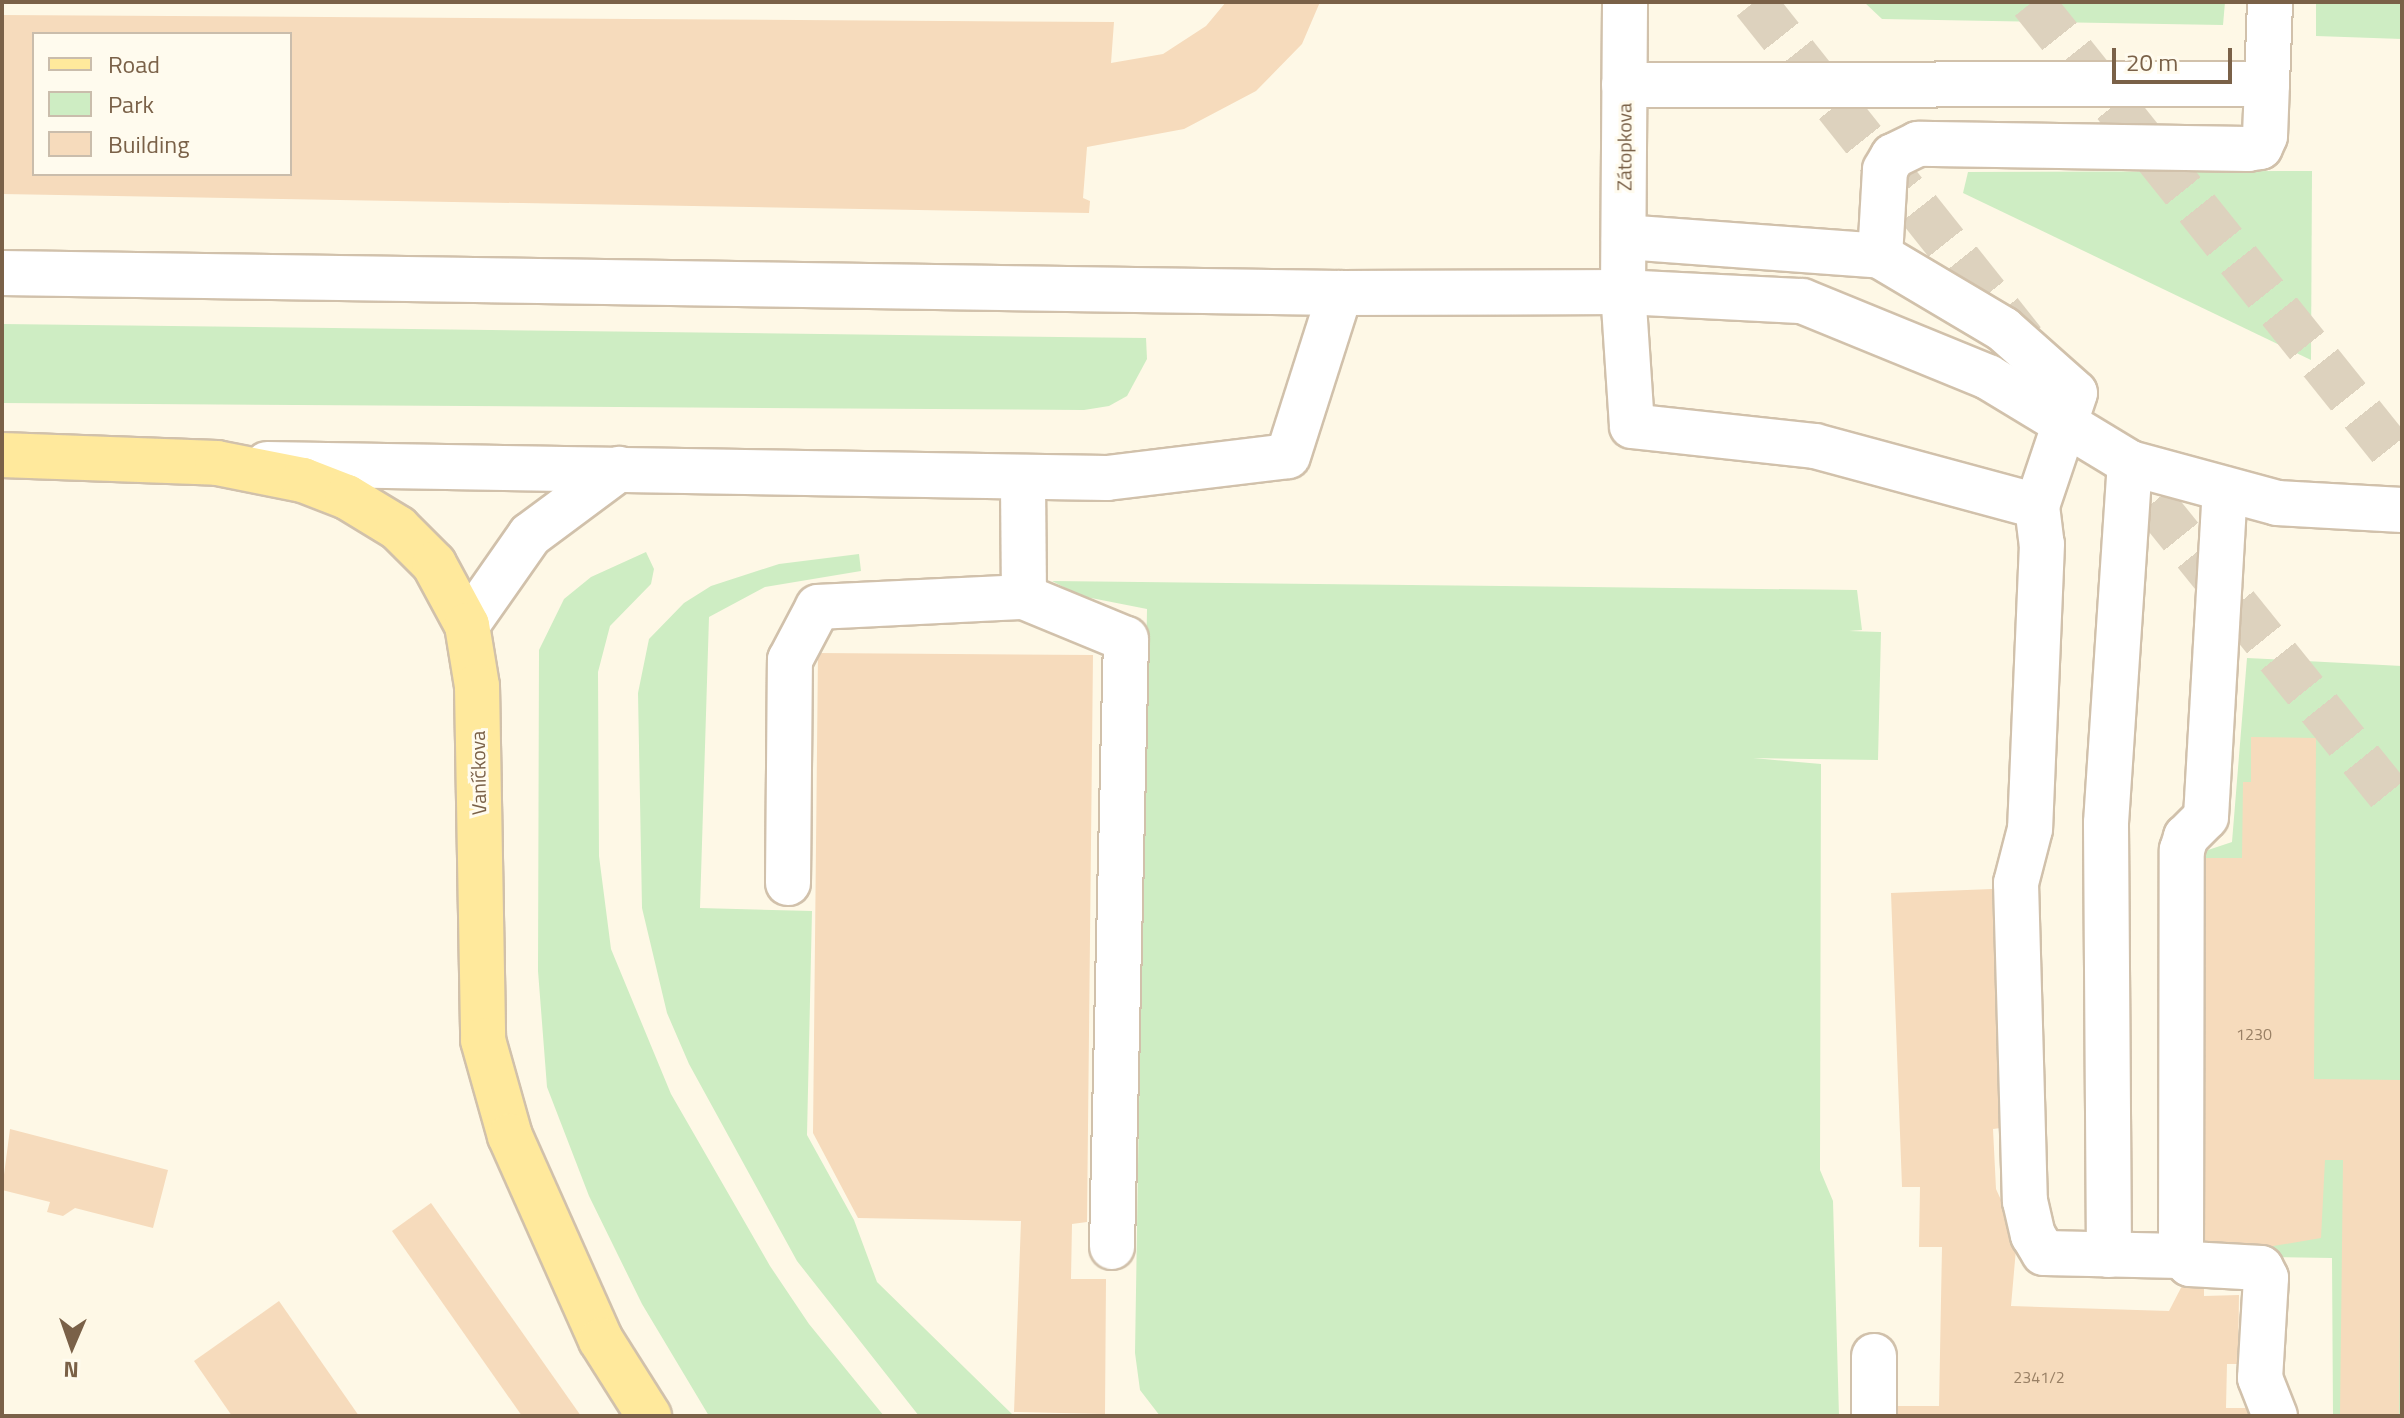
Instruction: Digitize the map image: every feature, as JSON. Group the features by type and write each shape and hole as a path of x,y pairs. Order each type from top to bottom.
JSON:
{"main road":[{"name":"Vaníčkova","path":"2,455 217,463 303,480 347,497 398,528 434,564 467,625 477,686 483,1040 517,1150 601,1340 649,1416"}],"street":[{"name":"Zátopkova","path":"1625,2 1623,292 1632,426 1815,446 2037,506"},
{"path":"1880,256 1885,170 1893,156 1918,144 2260,147 2265,136 2270,2"},
{"path":"1624,85 2267,84"},
{"path":"1624,237 1880,256 2003,329 2075,393 2037,506 2042,544 2030,829 2016,883 2025,1201 2033,1235 2044,1253 2181,1256 2190,1264 2261,1268 2266,1278 2260,1378 2275,1416"},
{"path":"2,273 1340,293 1623,292 1802,301 1988,377 2130,463 2277,503 2402,510"},
{"path":"217,463 1107,478 1288,456 1340,293"},
{"path":"2109,1255 2106,823 2130,463"},
{"path":"467,625 530,535 619,469"},
{"path":"1023,477 1024,597"},
{"path":"2181,1256 2182,850 2186,837 2206,817 2225,490"},
{"path":"788,883 790,660 818,607 1024,597 1126,639 1112,1247"},
{"path":"1874,1356 1874,1416"}],"green space":[{"path":"1864,2 2225,2 2223,25 1882,19"},
{"path":"2316,2 2402,2 2402,39 2316,36"},
{"path":"2312,171 2311,360 1963,193 1968,172"},
{"path":"2,324 1146,338 1147,359 1127,396 1109,406 1084,410 2,403"},
{"path":"646,552 654,569 651,584 610,626 598,672 599,856 611,949 671,1094 770,1266 809,1324 884,1416 709,1416 642,1304 589,1196 547,1087 538,971 539,650 564,599 591,577"},
{"path":"859,554 861,571 765,587 709,617 700,908 812,911 807,1135 854,1220 877,1282 1014,1416 919,1416 797,1261 689,1064 667,1013 642,908 638,693 649,639 684,603 711,586 779,564"},
{"path":"1052,581 1857,590 1862,630 1849,631 1881,632 1878,760 1753,758 1821,764 1820,1170 1833,1201 1839,1416 1160,1416 1140,1390 1135,1353 1147,609 1081,596"},
{"path":"2247,658 2402,666 2402,1416 2333,1416 2332,1258 2199,1256 2202,852 2232,842"}],"building":[{"path":"1226,2 1320,2 1302,44 1256,91 1184,129 1087,147 1083,198 1090,201 1089,213 2,194 2,15 1114,22 1111,63 1163,54 1206,26"},
{"path":"818,653 1093,655 1087,1222 1072,1224 1071,1279 1106,1279 1105,1414 1014,1412 1021,1221 858,1218 813,1133"},
{"path":"2251,737 2316,738 2314,1079 2402,1080 2399,1416 2340,1416 2343,1160 2325,1160 2321,1238 2244,1251 2201,1250 2204,858 2242,858 2243,782 2251,782"},
{"path":"1992,889 2001,1128 1993,1129 1996,1189 2001,1200 2019,1215 2011,1306 2169,1311 2184,1282 2204,1277 2204,1296 2239,1295 2238,1364 2227,1364 2226,1408 2258,1408 2258,1416 1891,1416 1890,1406 1939,1406 1942,1247 1919,1247 1920,1187 1902,1187 1891,893"},
{"path":"10,1129 168,1170 153,1228 75,1208 63,1216 47,1212 50,1202 2,1190"},
{"path":"431,1203 581,1416 522,1416 392,1231"},
{"path":"279,1301 359,1416 232,1416 194,1361"}],"tunnel":[{"path":"1754,2 2024,341"},
{"path":"2032,2 2402,464"},
{"path":"2112,451 2402,810"}]}
